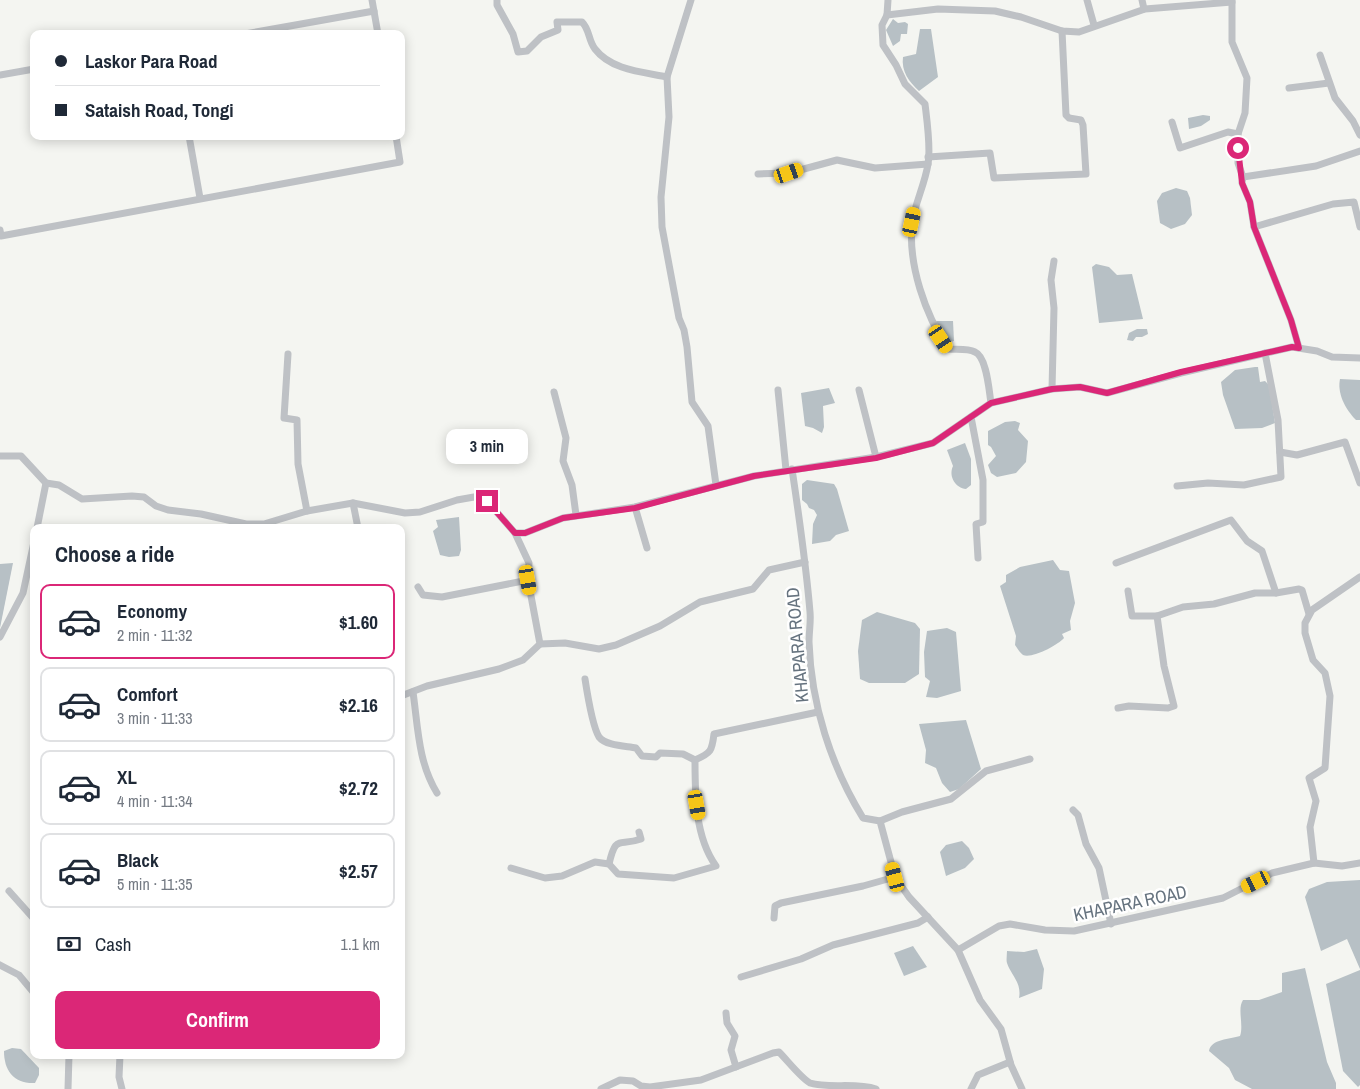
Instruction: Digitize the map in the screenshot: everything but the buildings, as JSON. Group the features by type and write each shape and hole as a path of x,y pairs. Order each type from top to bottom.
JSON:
{"street":[{"path":"372,0 377,30"},
{"path":"497,0 497,5 513,34 518,52 527,51 541,37 558,30 557,22 582,22 589,28 594,48 610,62 625,68 667,77"},
{"path":"691,0 667,77 670,117 662,170 662,227 679,318 684,330 687,347 692,402 708,426 716,485"},
{"path":"888,0 887,15 882,25 882,46 896,64 906,84 925,104 928,160 912,222 912,242 917,280 941,339 948,349 973,351 979,354 984,361 991,403"},
{"path":"1087,0 1094,25"},
{"path":"1142,0 1144,10"},
{"path":"887,15 938,9 995,11 1021,17 1062,31 1079,32 1094,25 1144,10 1232,1 1232,42 1246,78 1247,87 1245,113 1238,134 1238,163 1243,177 1242,183 1250,202 1254,227 1291,320 1299,348"},
{"path":"267,30 374,11"},
{"path":"758,174 789,173 837,160 875,168 990,153 994,178 1086,174 1083,125 1081,120 1069,118 1066,115 1062,31"},
{"path":"1320,54 1335,98 1353,121 1360,135"},
{"path":"0,75 30,70"},
{"path":"1289,88 1329,83"},
{"path":"1172,122 1180,148 1222,134 1238,134"},
{"path":"190,140 200,198"},
{"path":"0,230 1,236 400,162 397,140"},
{"path":"1243,177 1316,166 1360,151"},
{"path":"1254,227 1333,204 1354,202 1360,227"},
{"path":"1052,389 1054,308 1052,280 1054,261"},
{"path":"515,533 525,533 576,515 635,508 716,485 789,470 876,458 933,443 991,403 1052,389 1080,387 1107,393 1181,372 1292,347 1317,351 1332,357 1360,358"},
{"path":"1178,486 1208,483 1244,485 1281,477 1278,420 1265,353"},
{"path":"288,354 284,418 296,420 298,464 307,511"},
{"name":"KHAPARA ROAD","path":"778,390 789,470 805,562 811,615 809,642 818,712 828,745 854,804 863,818 880,821"},
{"path":"859,390 876,458"},
{"path":"554,392 566,438 564,460 572,485 576,515"},
{"path":"971,417 983,480 983,522 976,524 978,558"},
{"path":"1280,452 1297,455 1345,442 1360,483"},
{"path":"0,456 21,456 46,483 59,485 82,498 132,496 144,498 156,506 168,510 264,524 307,511 353,503 405,513 420,512 457,500 474,497 487,501 515,533 529,563 528,580 540,644"},
{"path":"38,524 46,483"},
{"path":"353,503 357,524"},
{"path":"635,508 647,548"},
{"path":"226,519 227,524"},
{"path":"1116,563 1231,520 1247,541 1262,551 1276,593"},
{"path":"0,637 23,593 30,561"},
{"path":"405,695 427,686 499,669 523,660 540,644 565,643 599,649 616,645 660,626 700,602 753,589 764,574 775,567 805,562"},
{"path":"1314,863 1310,827 1316,801 1309,778 1325,768 1330,696 1325,673 1313,660 1305,633 1305,623 1309,614 1348,583 1360,577"},
{"path":"418,587 423,595 442,597 528,580"},
{"path":"1128,591 1132,616 1157,616 1182,607 1214,604 1255,593 1302,590 1309,614"},
{"path":"1118,708 1129,706 1168,708 1174,706 1164,666 1157,616"},
{"path":"585,679 592,715 600,738 608,743 636,748 642,756 656,757 660,753 683,754 695,760 708,755 712,748 714,734 818,712"},
{"path":"412,692 419,744 428,778 437,794"},
{"path":"1022,1089 1010,1062 1001,1029 980,1000 958,950 909,897 895,877 880,821 902,812 951,799 986,771 1030,759"},
{"path":"511,868 546,878 562,876 595,862 610,864 618,874 674,878 716,866 702,834 695,791 695,760"},
{"path":"1073,810 1078,815 1086,844 1099,868 1111,924"},
{"path":"610,864 613,848 619,842 640,838 639,832"},
{"name":"KHAPARA ROAD","path":"958,950 980,935 1000,926 1010,924 1045,930 1074,931 1223,898 1272,874 1314,863 1342,866 1360,863"},
{"path":"774,918 774,906 781,902 863,886 895,877"},
{"path":"9,891 30,914"},
{"path":"741,977 801,959 833,945 918,923 928,918"},
{"path":"0,965 18,975 30,988"},
{"path":"726,1013 730,1030 735,1036 731,1050 736,1067"},
{"path":"601,1089 620,1080 633,1081 641,1086 650,1087 700,1080 779,1052 809,1086 867,1086 876,1089"},
{"path":"68,1089 70,1059"},
{"path":"120,1059 119,1076 122,1089"},
{"path":"971,1089 978,1075 1010,1062"}],"shaded area":[{"path":"893,19 898,23 905,22 908,24 907,34 901,34 900,41 893,46 886,30"},
{"path":"920,29 931,29 938,77 919,91 906,76 903,67 903,57 916,54"},
{"path":"1203,115 1210,116 1210,120 1201,126 1189,129 1188,118"},
{"path":"1176,188 1187,191 1190,198 1192,215 1185,224 1171,229 1160,223 1157,201 1162,193"},
{"path":"1096,264 1109,267 1117,275 1132,274 1143,319 1099,323 1092,267"},
{"path":"936,321 953,321 954,341 947,343"},
{"path":"1137,329 1147,329 1148,334 1136,337 1133,341 1127,340 1129,333"},
{"path":"1258,367 1260,382 1265,381 1269,385 1275,423 1262,428 1235,429 1223,395 1221,382 1235,370"},
{"path":"1340,379 1360,380 1360,420 1356,420 1345,406 1340,390"},
{"path":"829,388 835,403 823,406 824,427 822,433 805,426 801,393"},
{"path":"1015,421 1020,423 1018,430 1028,441 1026,462 1016,473 997,477 991,473 988,465 996,456 988,445 988,431 1005,422"},
{"path":"965,443 971,459 971,485 966,489 959,487 952,478 953,466 947,450"},
{"path":"807,480 834,484 849,531 836,535 830,541 812,544 813,524 817,515 802,500 802,484"},
{"path":"459,517 461,550 459,556 449,557 440,555 433,531 438,527 436,520"},
{"path":"1053,560 1060,570 1069,571 1075,603 1070,621 1071,630 1062,634 1064,638 1051,648 1032,655 1023,655 1015,645 1016,636 1000,586 1006,582 1006,575 1020,567"},
{"path":"13,563 0,628 0,564"},
{"path":"877,612 915,623 920,629 919,674 905,683 869,683 860,679 858,651 862,620"},
{"path":"947,628 956,632 961,691 937,698 926,697 930,681 925,677 924,652 927,631"},
{"path":"966,720 981,769 959,789 950,792 942,783 936,768 925,763 926,750 919,724"},
{"path":"962,841 969,848 974,859 965,868 946,876 940,852 946,845"},
{"path":"1360,880 1360,969 1347,939 1321,951 1305,897 1309,889 1327,882"},
{"path":"913,946 927,967 904,976 894,953"},
{"path":"1037,949 1044,969 1042,989 1019,998 1018,983 1007,963 1007,951 1024,952"},
{"path":"1305,968 1327,1062 1336,1083 1336,1089 1252,1089 1235,1080 1229,1068 1209,1051 1210,1047 1217,1042 1240,1036 1241,1004 1243,1000 1259,1000 1282,992 1282,973"},
{"path":"1360,970 1360,1085 1358,1087 1343,1071 1326,984"},
{"path":"12,1048 21,1049 39,1068 39,1075 35,1083 21,1081 12,1075 6,1065 4,1051"}],"route":[{"path":"487,501 515,533 525,533 539,529 551,522 576,515 614,512 754,476 807,466 876,458 933,443 949,434 991,403 1052,389 1080,387 1107,393 1138,386 1181,372 1292,347 1299,348 1291,320 1266,263 1254,227 1250,202 1242,183 1243,177 1238,163 1238,148"}]}
